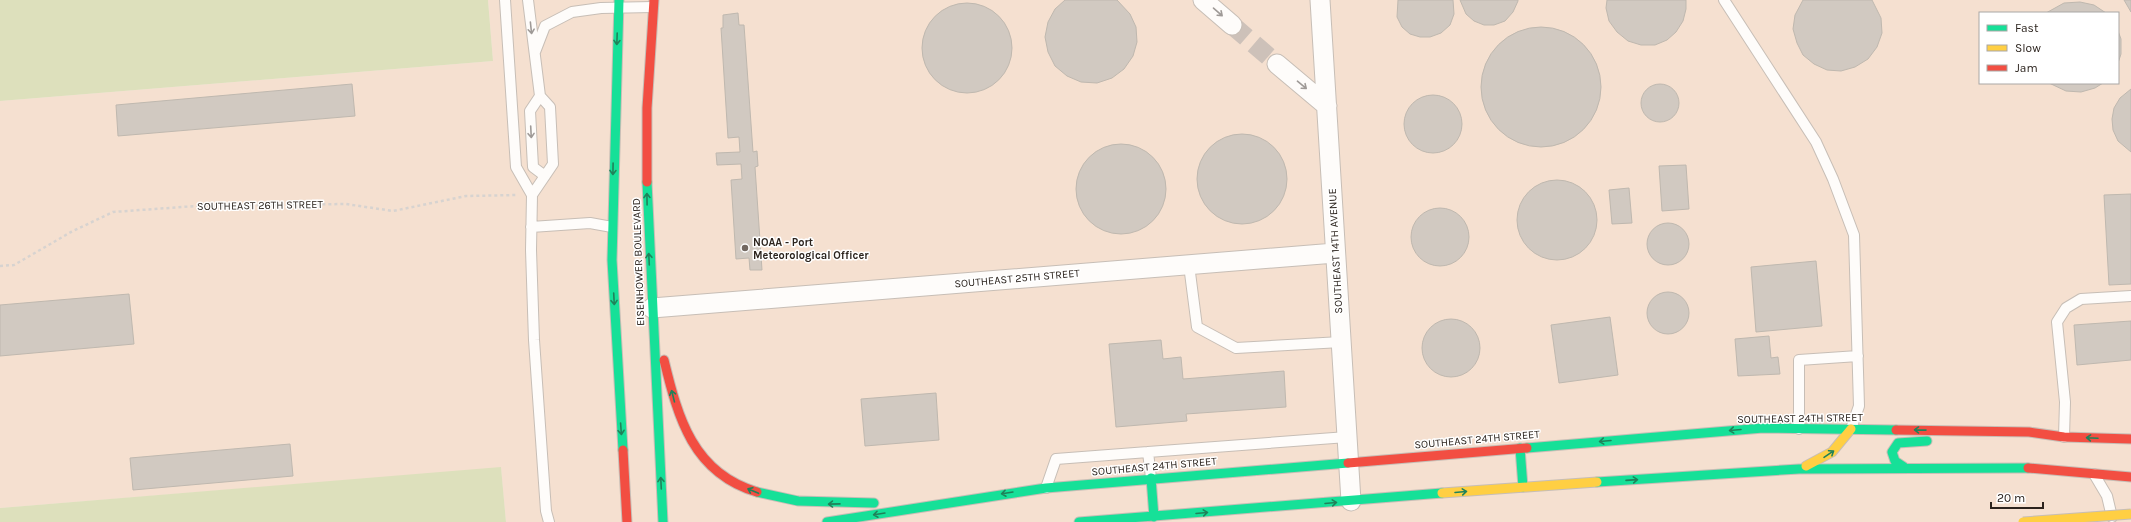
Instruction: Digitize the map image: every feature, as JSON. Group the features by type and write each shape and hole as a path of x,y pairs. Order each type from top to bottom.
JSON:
{"street":[{"path":"1203,0 1232,24"},
{"name":"SOUTHEAST 14TH AVENUE","path":"1320,0 1351,501"},
{"name":"EISENHOWER BOULEVARD","path":"653,3 647,108 647,201 663,522"},
{"path":"619,4 612,227 616,346 627,522"},
{"path":"1277,64 1327,106"},
{"name":"SOUTHEAST 25TH STREET","path":"652,308 1335,253"},
{"path":"652,308 676,409 692,443 712,466 734,483 764,496 791,501 829,504 957,501"},
{"name":"SOUTHEAST 24TH STREET","path":"827,522 1046,488 1151,478 1763,428 2029,432 2064,436 2131,439"},
{"path":"1799,469 1830,456 1851,429"},
{"path":"1904,467 1895,460 1892,452 1898,444 1932,441 1951,430"},
{"path":"1520,448 1523,487"},
{"path":"1079,522 1523,487 1799,469 1904,467 2025,468 2131,477"},
{"path":"1151,478 1154,517"},
{"path":"2023,522 2131,514"}],"lane":[{"path":"505,0 516,167 532,195 534,340 546,511 549,522"},
{"path":"528,0 540,96 550,107 553,164 532,195"},
{"path":"1724,0 1816,142 1833,179 1854,235 1859,406 1851,429"},
{"path":"534,56 545,26 572,12 619,4 653,3"},
{"path":"540,96 530,110 533,167 545,176"},
{"path":"532,227 590,223 612,227"},
{"path":"1189,265 1197,327 1236,348 1341,342"},
{"path":"2064,436 2065,402 2057,322 2066,308 2081,299 2131,296"},
{"path":"1799,429 1799,360 1858,356"},
{"path":"1046,488 1056,459 1347,437"},
{"path":"1148,452 1151,478"},
{"path":"2094,474 2107,496 2112,522"}],"path":[{"name":"SOUTHEAST 26TH STREET","path":"0,266 14,265 71,232 113,212 196,206 346,204 393,210 466,196 532,195"}],"shaded area":[{"path":"0,0 488,0 493,61 0,101"},
{"path":"488,0 2131,0 2131,522 506,522 501,468 0,508 0,101 493,61"},
{"path":"501,467 506,522 0,522 0,508"}],"building":[{"path":"1065,0 1117,0 1130,14 1136,27 1137,42 1133,56 1124,69 1112,78 1097,83 1081,82 1067,76 1055,66 1048,52 1045,37 1048,22 1055,9"},
{"path":"1398,0 1453,0 1454,14 1450,25 1441,33 1430,37 1420,37 1410,34 1402,27 1397,17"},
{"path":"1460,0 1518,1 1513,12 1505,21 1494,25 1484,25 1474,21 1466,14"},
{"path":"1607,0 1686,0 1686,9 1683,21 1676,32 1667,40 1655,45 1641,45 1628,41 1617,32 1609,21 1606,8"},
{"path":"1803,0 1872,0 1881,18 1882,33 1877,47 1868,59 1855,67 1841,71 1827,70 1814,64 1803,55 1797,43 1793,29 1795,15"},
{"path":"2124,0 2131,0 2131,12"},
{"path":"2080,2 2094,5 2104,12 2048,12 2064,3"},
{"path":"967,3 984,6 999,16 1009,31 1012,48 1009,65 999,80 984,90 967,93 950,90 935,80 925,65 922,48 925,31 935,16 950,6"},
{"path":"738,13 739,25 744,25 753,152 757,151 758,166 755,167 762,270 750,270 749,258 736,259 731,180 742,179 741,164 717,165 716,153 740,152 739,137 728,138 721,28 723,28 723,15"},
{"path":"1541,27 1564,31 1584,44 1597,64 1601,87 1597,110 1584,130 1564,143 1541,147 1518,143 1498,130 1485,110 1481,87 1485,64 1498,44 1518,31"},
{"path":"2119,34 2121,39 2121,54 2119,60"},
{"path":"352,84 355,116 118,136 116,105"},
{"path":"1656,84 1664,84 1674,89 1678,96 1678,110 1674,117 1664,122 1656,122 1646,117 1644,114 1641,107 1641,99 1646,89 1649,87"},
{"path":"2051,84 2101,84 2095,88 2081,92 2066,91"},
{"path":"2131,89 2131,152 2118,141 2113,130 2112,119 2114,108 2120,98"},
{"path":"1433,95 1444,97 1457,108 1460,113 1462,124 1460,135 1449,148 1444,151 1433,153 1422,151 1409,140 1406,135 1404,124 1406,113 1417,100 1422,97"},
{"path":"1242,134 1259,137 1274,147 1284,162 1287,179 1284,196 1274,211 1259,221 1242,224 1225,221 1210,211 1200,196 1197,179 1200,162 1210,147 1225,137"},
{"path":"1121,144 1138,147 1153,157 1163,172 1166,189 1163,206 1153,221 1138,231 1121,234 1104,231 1089,221 1079,206 1076,189 1079,172 1089,157 1104,147"},
{"path":"1686,165 1689,209 1662,211 1659,166"},
{"path":"1557,180 1572,183 1585,192 1594,205 1597,220 1594,235 1585,248 1572,257 1557,260 1542,257 1529,248 1520,235 1517,220 1520,205 1529,192 1542,183"},
{"path":"1629,188 1632,223 1612,224 1609,190"},
{"path":"2131,194 2131,284 2109,285 2104,195"},
{"path":"1440,208 1451,210 1464,221 1467,226 1469,237 1467,248 1456,261 1451,264 1440,266 1429,264 1416,253 1413,248 1411,237 1413,226 1424,213 1429,210"},
{"path":"1668,223 1683,229 1689,244 1683,259 1668,265 1653,259 1647,244 1653,229"},
{"path":"1816,261 1822,326 1756,332 1751,267"},
{"path":"1668,292 1683,298 1689,313 1683,328 1668,334 1653,328 1647,313 1653,298"},
{"path":"129,294 134,344 0,356 0,305"},
{"path":"1610,317 1618,375 1559,383 1551,325"},
{"path":"1451,319 1462,321 1475,332 1478,337 1480,348 1478,359 1467,372 1462,375 1451,377 1440,375 1427,364 1424,359 1422,348 1424,337 1435,324 1440,321"},
{"path":"2131,321 2131,360 2077,365 2074,325"},
{"path":"1769,336 1771,358 1778,357 1780,374 1738,376 1735,339"},
{"path":"1161,340 1163,359 1181,357 1183,379 1284,371 1286,407 1186,414 1187,421 1116,427 1109,344"},
{"path":"936,393 939,440 865,446 861,399"},
{"path":"290,444 293,476 133,490 130,458"}],"tunnel":[{"path":"1232,25 1277,64"}],"traffic: fast":[{"path":"619,0 612,260 623,450"},
{"path":"647,182 663,522"},
{"path":"1527,448 1763,428 1896,430"},
{"path":"1904,467 1895,461 1892,452 1898,443 1927,441"},
{"path":"1520,448 1523,487"},
{"path":"827,522 1046,488 1348,463"},
{"path":"1597,482 1799,469 2028,468"},
{"path":"1151,478 1154,517"},
{"path":"757,492 798,501 874,503"},
{"path":"1079,522 1442,493"}],"traffic: slow":[{"path":"1806,466 1832,452 1851,429"},
{"path":"1442,493 1597,482"},
{"path":"2023,522 2131,514"}],"traffic: jam":[{"path":"647,182 647,108 654,0"},
{"path":"664,360 675,402 683,422 692,441 703,457 717,472 735,483 757,492"},
{"path":"1896,430 2029,432 2064,437 2131,439"},
{"path":"1348,463 1527,448"},
{"path":"623,450 627,522"},
{"path":"2028,468 2131,477"}],"place":[{"name":"NOAA - Port Meteorological Officer","path":"745,248"}]}
